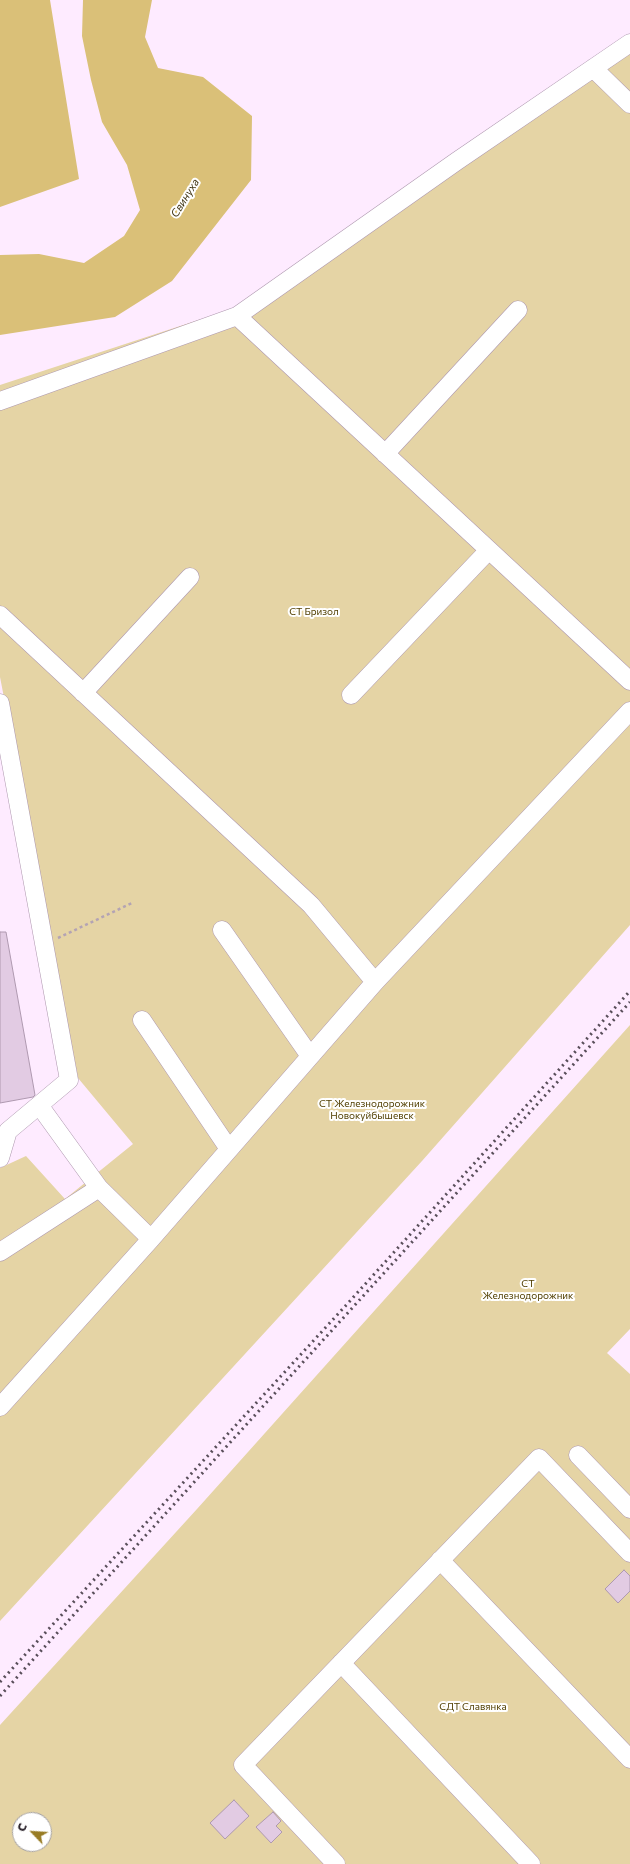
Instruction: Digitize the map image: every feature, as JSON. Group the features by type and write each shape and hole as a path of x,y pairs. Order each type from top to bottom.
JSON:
{"lane":[{"path":"0,401 237,316 456,161 630,43"},
{"path":"593,68 630,104"},
{"path":"385,454 518,310"},
{"path":"237,316 630,681"},
{"path":"351,695 489,550"},
{"path":"84,693 190,577"},
{"path":"0,615 311,905 375,982"},
{"path":"0,703 69,1080 8,1131 0,1158"},
{"path":"0,1407 150,1239 375,982 630,712"},
{"path":"222,930 310,1056"},
{"path":"142,1020 229,1148"},
{"path":"39,1106 99,1188 150,1239"},
{"path":"0,1252 99,1188"},
{"path":"578,1455 630,1509"},
{"path":"336,1864 243,1765 539,1458 630,1552"},
{"path":"440,1560 630,1759"},
{"path":"341,1663 531,1864"}],"path":[{"path":"44,944 132,902"}],"green space":[{"name":"СТ Бризол","path":"630,35 630,925 422,1161 0,1621 0,1168 26,1156 65,1199 133,1144 78,1078 0,677 0,385 232,309 593,58"},
{"path":"630,1025 630,1329 607,1353 630,1374 630,1864 0,1864 0,1725 197,1509"}],"water":[{"path":"0,0 50,0 79,179 0,207"},
{"name":"Свинуха","path":"83,0 152,0 145,37 158,68 203,77 252,116 251,180 172,281 115,317 0,335 0,255 39,254 84,263 124,236 140,210 127,165 102,122 91,80 82,36"}],"building":[{"path":"0,932 6,932 35,1095 33,1097 0,1103"},
{"path":"624,1570 630,1576 630,1591 618,1603 605,1589"},
{"path":"234,1800 249,1816 225,1839 210,1823"},
{"path":"273,1812 281,1821 276,1826 282,1832 271,1843 256,1827"}],"railway":[{"path":"0,1682 349,1302 630,991"},
{"path":"0,1696 630,1002"}],"park label":[{"name":"СТ Железнодорожник Новокуйбышевск","path":"372,1110"},
{"name":"СТ Железнодорожник","path":"528,1290"},
{"name":"СДТ Славянка","path":"473,1707"}]}
